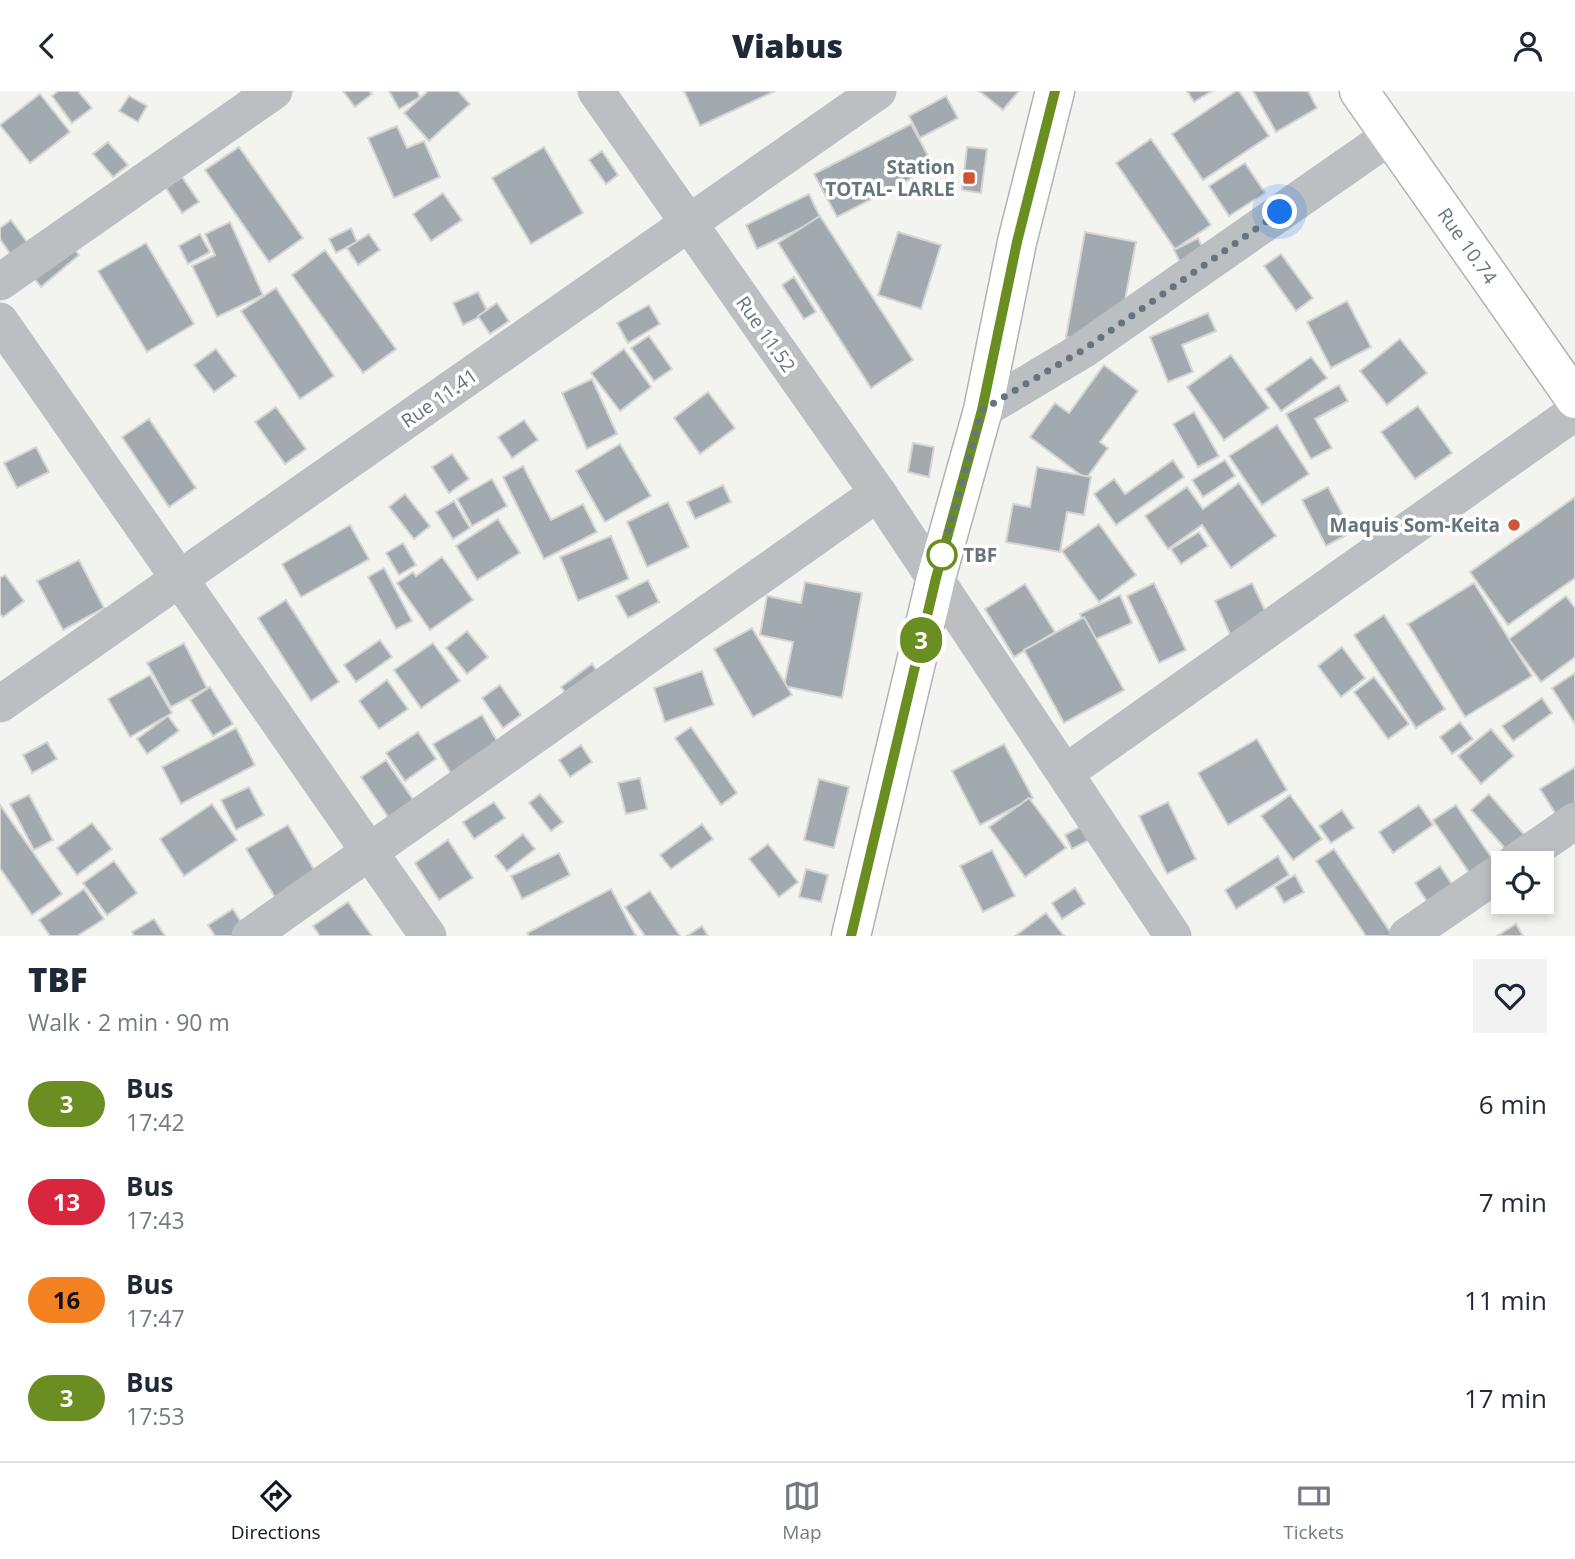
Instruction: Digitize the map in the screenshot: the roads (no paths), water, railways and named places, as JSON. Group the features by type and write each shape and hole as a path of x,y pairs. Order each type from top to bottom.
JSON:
{"main road":[{"path":"851,936 936,578 982,410 1017,242 1055,91"},
{"name":"Rue 10.74","path":"1359,91 1575,399"}],"street":[{"path":"0,282 274,91"},
{"name":"Rue 11.52","path":"596,91 878,492 1173,936"},
{"name":"Rue 11.41","path":"0,703 878,91"},
{"path":"982,410 1083,350 1390,136"},
{"path":"0,321 428,936"},
{"path":"1065,773 1575,412"},
{"path":"250,936 878,492"},
{"path":"1531,851 1575,821"},
{"path":"1407,936 1491,878"}],"place":[{"name":"Station TOTAL- LARLE","path":"969,178"},
{"name":"Maquis Som-Keita","path":"1514,525"},
{"name":"TBF","path":"942,555"}]}
